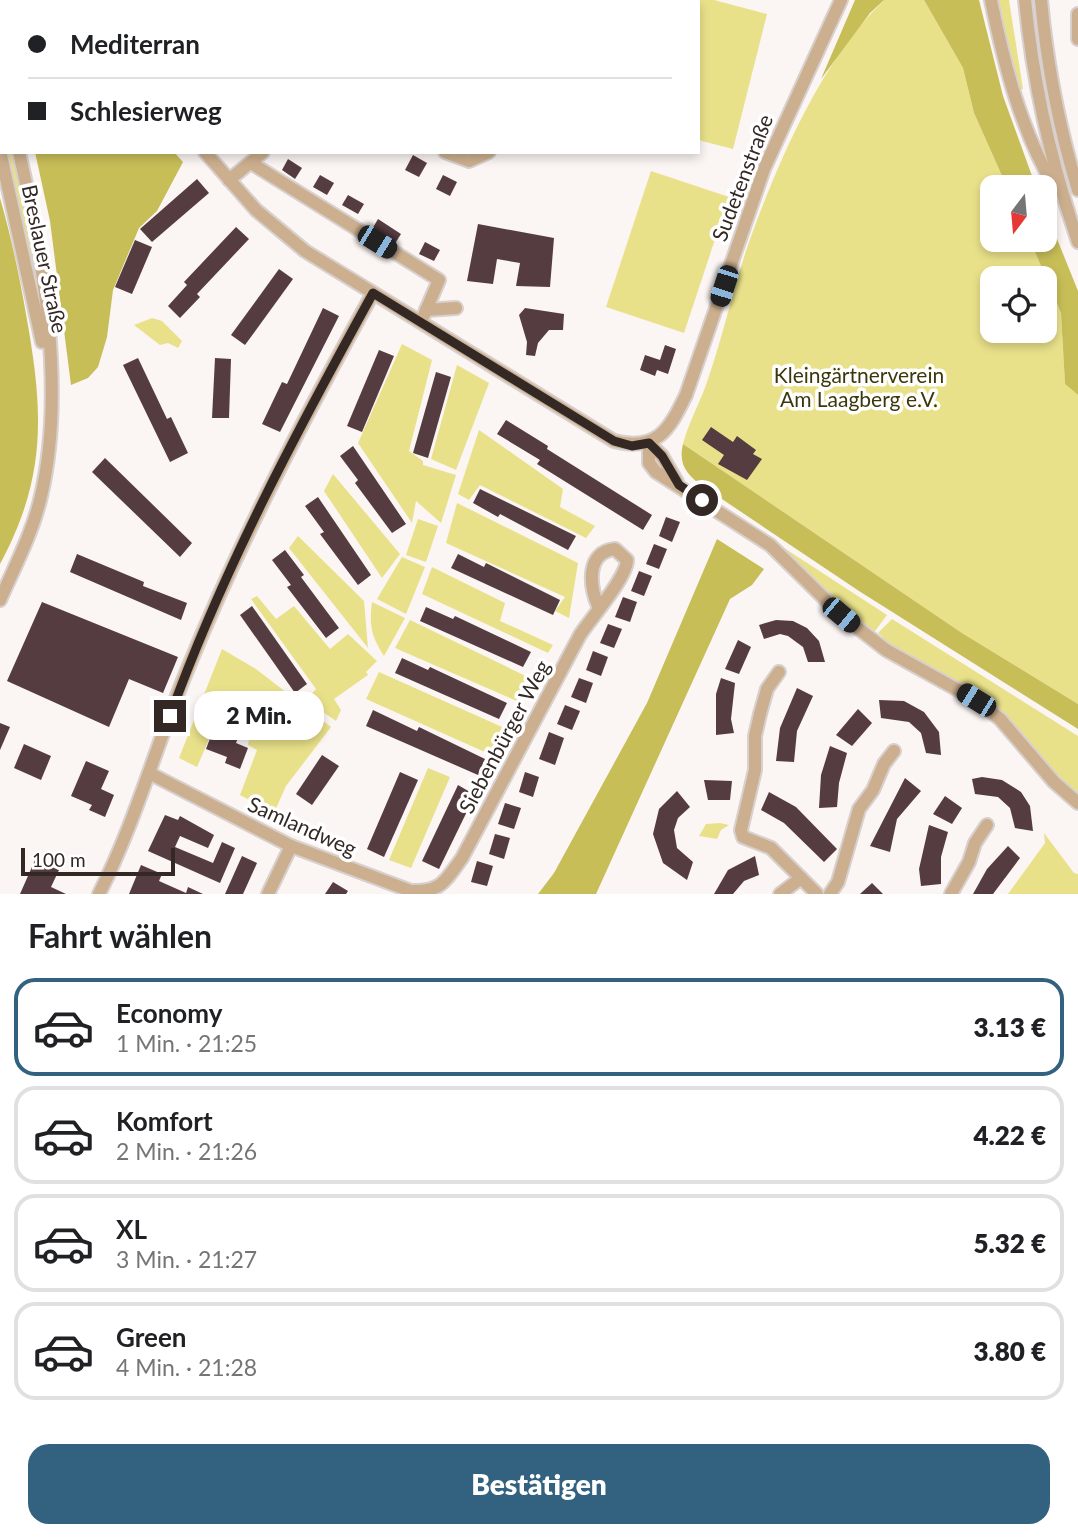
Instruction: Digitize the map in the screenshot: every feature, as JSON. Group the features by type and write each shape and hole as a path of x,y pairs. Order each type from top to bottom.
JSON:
{"street":[{"name":"Sudetenstraße","path":"649,443 673,422 688,389 751,205 790,109 841,0"},
{"path":"991,0 1000,44 1026,127 1040,163 1066,206"},
{"path":"1025,0 1030,52 1045,128 1078,242"},
{"path":"1041,0 1046,51 1061,127 1078,190"},
{"path":"1078,14 1078,39"},
{"name":"Breslauer Straße","path":"1,154 49,375"},
{"name":"Breslauer Straße","path":"0,600 24,546 41,498 51,421 51,352 37,244 19,154"},
{"path":"207,154 282,233 373,293 424,316 614,441 632,446 649,443 662,456 679,485 771,545 841,615 886,650 976,700 1000,719 1054,782 1078,803"},
{"path":"229,180 261,154"},
{"path":"450,154 469,161 485,154"},
{"path":"251,163 439,281 424,316"},
{"path":"99,894 113,866 185,673 261,505 373,293"},
{"path":"424,316 456,309"},
{"name":"Siebenbürger Weg","path":"444,884 496,797 574,646 598,606"},
{"path":"779,672 767,689 760,713 755,736 755,771 740,821 743,837 771,848 817,894"},
{"path":"830,894 838,882 859,809 873,790 884,764 894,751"},
{"name":"Samlandweg","path":"149,773 290,846 411,891 429,891 444,884"},
{"path":"951,894 987,825"},
{"path":"268,894 290,846"},
{"path":"780,894 801,878"}],"green space":[{"path":"700,0 714,0 767,14 733,149 700,141"},
{"name":"Kleingärtnerverein Am Laagberg e.V.","path":"884,0 924,0 963,68 974,113 1002,175 980,175 980,252 1035,252 1041,266 980,266 980,343 1057,343 1057,304 1061,313 1065,384 1078,395 1078,704 962,633 683,444 714,361 764,201 807,108 842,50"},
{"path":"997,0 1009,0 1023,89 1020,89 1013,67"},
{"path":"5,154 14,154 32,243 37,302"},
{"path":"651,171 729,197 684,333 606,307"},
{"path":"152,318 162,321 182,341 178,348 168,343 160,345 134,325"},
{"path":"402,344 432,360 409,451 423,461 423,465 456,475 441,523 416,501 412,523 358,443"},
{"path":"457,365 489,383 456,470 431,459"},
{"path":"479,430 563,489 560,507 595,526 586,538 480,485 469,500 458,494"},
{"path":"333,474 400,554 382,578 324,491"},
{"path":"457,503 578,563 569,618 555,611 565,597 446,543"},
{"path":"418,519 438,526 426,562 406,555"},
{"path":"298,536 364,601 368,648 289,548"},
{"path":"778,544 887,615 875,631 850,616"},
{"path":"402,557 425,567 406,614 377,599"},
{"path":"432,567 505,603 500,621 553,645 548,653 422,594"},
{"path":"257,596 276,619 294,606 330,649 348,634 377,661 366,672 368,675 334,699 341,710 336,721 306,700 316,689 251,599"},
{"path":"372,602 405,618 384,656 372,630"},
{"path":"892,619 1078,736 1078,794 1067,786 995,706 966,686 882,640 883,637 878,633"},
{"path":"410,620 532,679 519,702 395,648"},
{"path":"222,649 256,669 331,727 286,786 274,813 240,795 257,750 248,745 251,729 219,716 197,767 179,758"},
{"path":"379,672 511,731 496,757 366,699"},
{"path":"428,768 450,777 411,868 389,860"},
{"path":"706,824 729,825 721,830 717,839 699,836"},
{"path":"1044,833 1074,873 1078,874 1078,894 1008,894 1045,843"}],"shaded area":[{"path":"855,0 884,0 870,13 821,79"},
{"path":"924,0 979,0 1003,96 1032,175 1002,175 974,113 963,68"},
{"path":"35,154 176,154 183,162 157,211 139,228 113,290 107,337 98,367 88,378 71,385 50,221"},
{"path":"0,198 15,255 26,314 38,411 34,471 27,501 16,532 0,564"},
{"path":"1057,239 1078,291 1078,395 1065,384 1061,313 1057,304 1057,266 1041,266 1035,252 1057,252"},
{"path":"683,444 962,633 1078,704 1078,729 859,591 704,487 685,469 682,458"},
{"path":"717,539 764,569 752,585 730,599 596,894 538,894 554,873 647,703"}],"building":[{"path":"413,155 427,163 419,177 405,170"},
{"path":"288,159 302,168 295,179 282,170"},
{"path":"320,175 334,183 327,195 313,187"},
{"path":"443,175 457,182 450,196 436,189"},
{"path":"197,179 209,193 152,242 140,229"},
{"path":"348,195 364,204 358,214 342,205"},
{"path":"378,219 401,234 394,245 371,231"},
{"path":"478,224 554,238 550,287 516,286 520,263 497,259 493,284 467,281"},
{"path":"236,227 249,239 197,294 200,297 180,318 168,306 187,285 184,282"},
{"path":"135,240 152,247 132,294 115,287"},
{"path":"425,242 440,250 434,261 419,254"},
{"path":"279,269 293,279 245,345 231,335"},
{"path":"323,308 339,316 280,432 262,424 282,382 287,384"},
{"path":"525,308 564,314 563,330 549,330 538,343 535,356 526,355 527,342 519,315"},
{"path":"665,345 676,349 668,374 657,370 655,376 640,370 645,355 660,360"},
{"path":"379,350 394,356 362,432 347,426"},
{"path":"138,358 167,419 171,417 188,453 170,462 123,365"},
{"path":"215,358 231,359 229,418 212,418"},
{"path":"436,372 451,377 428,458 413,453"},
{"path":"506,420 652,515 643,530 537,464 540,460 497,434"},
{"path":"711,427 733,442 737,436 756,450 753,454 762,459 747,480 718,464 724,455 702,440"},
{"path":"353,446 406,524 392,533 355,483 358,480 340,456"},
{"path":"105,458 192,543 180,557 92,472"},
{"path":"480,489 576,536 568,550 500,514 498,517 473,503"},
{"path":"318,497 371,575 358,585 320,534 324,532 305,506"},
{"path":"666,517 680,522 672,542 659,536"},
{"path":"654,544 667,549 659,569 646,564"},
{"path":"285,550 304,575 301,577 339,628 326,638 287,587 291,585 272,560"},
{"path":"77,554 144,582 143,586 187,603 181,620 70,572"},
{"path":"458,554 484,567 486,563 560,600 553,615 451,568"},
{"path":"639,571 652,576 644,596 631,591"},
{"path":"623,597 637,602 630,622 615,617"},
{"path":"42,602 178,657 163,693 129,679 109,727 7,681"},
{"path":"252,606 307,684 295,693 240,615"},
{"path":"426,607 453,619 455,616 531,652 523,667 420,621"},
{"path":"776,620 793,621 807,628 819,641 825,662 808,662 803,647 788,636 780,634 764,639 759,625"},
{"path":"608,624 622,629 614,648 600,643"},
{"path":"738,640 751,647 739,674 725,669"},
{"path":"593,651 608,657 601,676 586,670"},
{"path":"402,658 428,670 430,667 507,703 499,719 395,673"},
{"path":"579,678 593,683 586,703 571,697"},
{"path":"721,678 735,683 731,719 734,733 716,735 716,694"},
{"path":"797,688 813,696 797,731 794,762 776,761 780,728"},
{"path":"879,700 904,701 924,712 939,732 941,755 926,753 921,733 909,722 881,718"},
{"path":"565,705 580,711 572,730 557,724"},
{"path":"858,709 872,723 852,746 836,735"},
{"path":"373,710 417,731 419,727 485,759 478,775 366,726"},
{"path":"219,715 243,725 236,743 248,748 240,769 225,763 227,757 206,749"},
{"path":"0,723 10,727 0,750"},
{"path":"549,732 564,738 555,765 539,759"},
{"path":"24,744 51,756 41,780 14,768"},
{"path":"830,746 847,753 839,783 837,807 819,808 821,775"},
{"path":"322,755 339,766 312,805 296,794"},
{"path":"86,761 109,771 101,789 114,795 105,817 89,810 92,805 71,796"},
{"path":"400,772 418,780 384,857 367,849"},
{"path":"525,772 539,777 533,797 519,792"},
{"path":"982,777 1002,780 1021,792 1030,806 1033,831 1015,828 1010,808 998,797 975,794 972,779"},
{"path":"905,778 921,791 897,819 890,852 870,846"},
{"path":"704,780 732,781 730,800 708,800"},
{"path":"458,785 475,795 439,869 422,861"},
{"path":"677,791 690,807 678,818 674,830 677,848 693,862 687,880 663,863 653,834 659,809"},
{"path":"769,792 796,807 837,849 824,862 784,823 761,810"},
{"path":"945,796 962,808 952,824 933,814"},
{"path":"505,803 521,808 514,829 498,824"},
{"path":"165,815 178,820 180,816 214,835 208,848 180,836 175,847 213,863 222,842 235,848 220,883 148,851"},
{"path":"929,825 948,832 941,857 941,884 921,886 919,869"},
{"path":"495,834 510,838 504,859 489,854"},
{"path":"1008,846 1020,858 993,894 973,894 987,869"},
{"path":"242,856 257,863 243,894 225,894"},
{"path":"755,856 759,875 744,881 733,894 714,894 728,870"},
{"path":"35,860 59,870 51,887 66,894 20,894"},
{"path":"477,861 493,866 487,886 471,882"},
{"path":"141,865 162,874 159,881 186,893 188,887 203,894 129,894"},
{"path":"333,882 348,891 346,894 325,894"},
{"path":"872,883 883,894 860,894"}],"route":[{"path":"170,716 185,673 261,505 373,293 614,441 632,446 649,443 662,456 665,466 679,485 702,500"}]}
